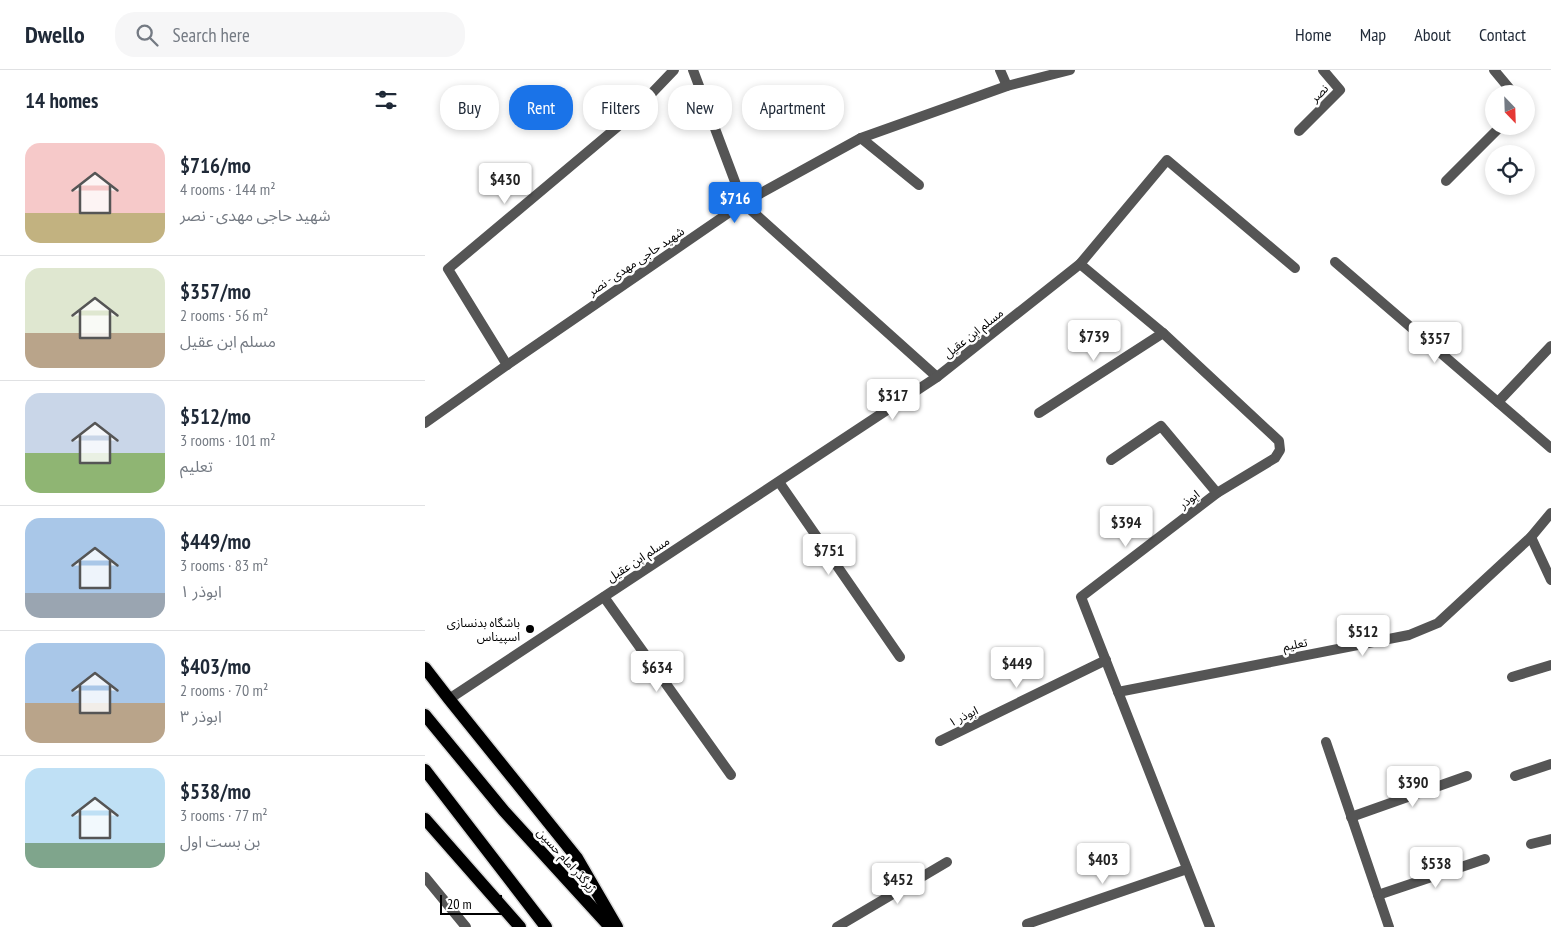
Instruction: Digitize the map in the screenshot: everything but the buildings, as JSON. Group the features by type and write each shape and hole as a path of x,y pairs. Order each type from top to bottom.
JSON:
{"main road":[{"path":"425,668 577,858 617,927"},
{"name":"زیرگذر امام حسین","path":"425,715 504,811 610,927"},
{"path":"425,770 546,927"},
{"path":"425,819 519,927"}],"street":[{"path":"507,365 448,269 628,118 674,70"},
{"path":"693,70 743,203 937,377"},
{"path":"1000,70 1007,86"},
{"name":"شهید حاجی مهدی - نصر","path":"425,423 743,203 861,138 1007,86 1070,70"},
{"name":"نصر","path":"1299,131 1339,90 1323,70"},
{"path":"1494,70 1506,85"},
{"path":"1446,181 1492,135"},
{"path":"861,138 919,185"},
{"name":"مسلم ابن عقیل","path":"449,699 937,377 1080,264 1167,160 1295,268"},
{"path":"1335,262 1551,448"},
{"name":"ابوذر","path":"1080,264 1163,333 1279,441 1280,450 1275,458 1217,493 1081,597 1210,927"},
{"path":"1039,413 1163,333"},
{"path":"1498,402 1551,346"},
{"path":"1111,460 1161,426 1217,493"},
{"path":"779,482 900,657"},
{"name":"تعلیم","path":"1118,692 1409,635 1423,630 1438,623 1531,537 1551,513"},
{"path":"1531,537 1551,580"},
{"path":"604,597 731,774"},
{"name":"ابوذر ۱","path":"939,741 1106,660"},
{"path":"1512,677 1551,665"},
{"path":"1326,742 1389,927"},
{"path":"1515,776 1551,764"},
{"path":"1351,816 1467,776"},
{"path":"1531,844 1551,838"},
{"path":"1378,895 1485,859"},
{"path":"837,927 947,862"},
{"path":"1027,924 1187,869"},
{"path":"425,878 466,927"}],"place":[{"name":"باشگاه بدنسازی اسپیناس","path":"530,629"}]}
